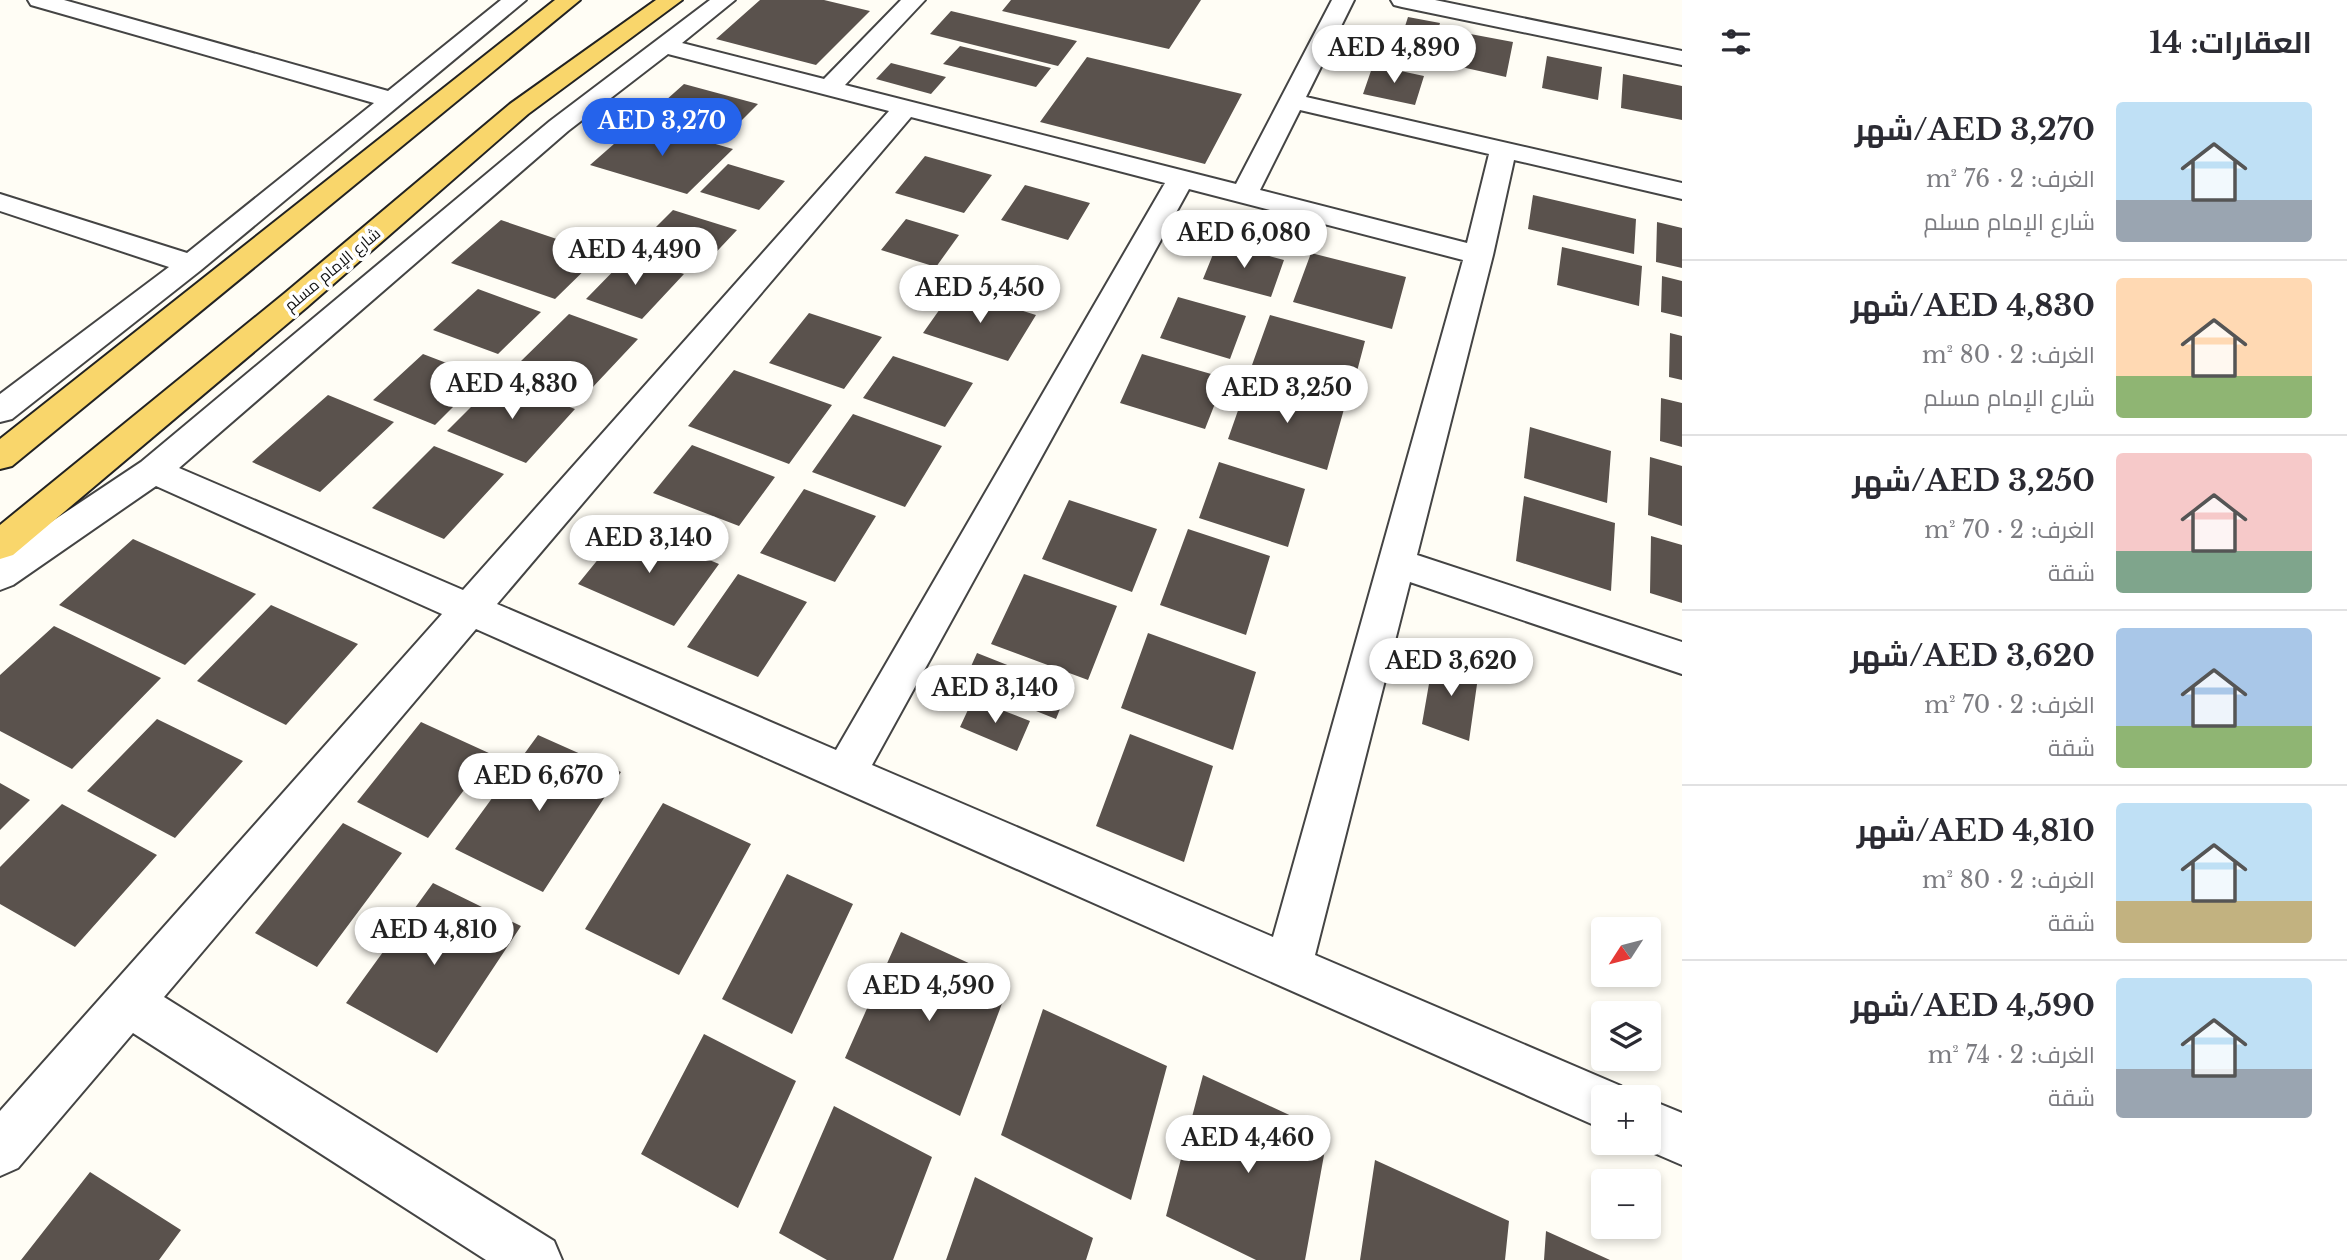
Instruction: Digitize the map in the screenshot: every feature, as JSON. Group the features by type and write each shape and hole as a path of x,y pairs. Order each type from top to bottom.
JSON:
{"main road":[{"path":"0,457 582,12 607,30 663,0"},
{"name":"شارع الإمام مسلم","path":"0,545 296,300 519,109 671,0"}],"street":[{"path":"39,0 391,87"},
{"path":"120,0 174,15"},
{"path":"0,411 191,264 391,87 415,81 515,0"},
{"path":"0,575 153,471 559,126 724,0"},
{"path":"829,89 914,0"},
{"path":"1245,193 1343,0"},
{"path":"1402,0 1682,58"},
{"path":"1485,0 1682,40"},
{"path":"664,46 1479,255"},
{"path":"1292,101 1682,191"},
{"path":"0,1150 905,107"},
{"path":"1288,967 1479,255 1503,149"},
{"path":"845,773 1182,177"},
{"path":"0,202 191,264"},
{"path":"153,471 1591,1099"},
{"path":"1396,563 1682,658"},
{"path":"128,1002 535,1260"},
{"path":"1661,1130 1682,1139"}],"building":[{"path":"760,0 824,0 870,11 816,65 716,39"},
{"path":"1011,0 1201,0 1169,49 1002,11"},
{"path":"951,11 1077,41 1058,66 930,34"},
{"path":"1408,17 1440,23 1429,61 1396,54"},
{"path":"1465,33 1513,42 1506,77 1457,66"},
{"path":"960,46 1051,68 1036,87 943,64"},
{"path":"1547,56 1602,67 1598,100 1542,88"},
{"path":"1087,57 1242,94 1205,164 1040,122"},
{"path":"891,63 946,77 931,94 876,79"},
{"path":"1373,65 1424,76 1415,105 1363,94"},
{"path":"1623,74 1682,86 1682,120 1621,108"},
{"path":"684,84 758,104 722,140 646,118"},
{"path":"639,122 733,149 687,194 590,165"},
{"path":"925,156 992,175 964,213 895,193"},
{"path":"728,164 785,181 759,210 700,192"},
{"path":"1025,185 1090,203 1068,240 1001,220"},
{"path":"1533,195 1636,219 1634,254 1528,229"},
{"path":"673,210 737,230 705,264 640,243"},
{"path":"906,219 959,235 936,267 881,250"},
{"path":"501,220 601,254 555,299 451,263"},
{"path":"1657,222 1682,228 1682,268 1656,262"},
{"path":"1218,242 1284,260 1271,297 1203,279"},
{"path":"1562,247 1642,266 1639,306 1557,285"},
{"path":"1311,253 1406,277 1392,329 1293,302"},
{"path":"628,256 684,274 642,319 586,299"},
{"path":"1662,276 1682,281 1682,317 1661,312"},
{"path":"478,289 541,312 498,354 433,330"},
{"path":"954,289 1036,315 1008,361 923,333"},
{"path":"1178,297 1246,316 1230,359 1160,338"},
{"path":"809,313 882,337 844,389 769,363"},
{"path":"569,314 638,339 591,389 520,362"},
{"path":"1270,315 1365,341 1351,394 1252,365"},
{"path":"1670,333 1682,336 1682,380 1669,377"},
{"path":"423,354 483,377 435,425 373,400"},
{"path":"1142,354 1225,378 1205,429 1120,403"},
{"path":"893,356 973,383 945,427 863,398"},
{"path":"734,370 832,405 789,464 688,426"},
{"path":"498,380 575,409 526,463 447,431"},
{"path":"1248,382 1344,409 1327,470 1228,439"},
{"path":"328,395 394,422 320,492 252,462"},
{"path":"1661,398 1682,403 1682,447 1660,441"},
{"path":"853,414 942,446 905,507 812,472"},
{"path":"1530,427 1611,451 1607,503 1524,478"},
{"path":"692,445 775,477 739,526 653,493"},
{"path":"434,446 504,474 444,539 372,508"},
{"path":"1650,457 1682,466 1682,526 1648,515"},
{"path":"1219,462 1305,489 1288,547 1199,518"},
{"path":"804,489 876,516 835,582 760,553"},
{"path":"1524,496 1615,523 1611,591 1516,561"},
{"path":"1069,500 1157,529 1132,592 1042,559"},
{"path":"626,525 719,564 674,626 578,584"},
{"path":"1188,529 1270,556 1246,635 1160,605"},
{"path":"1651,536 1682,545 1682,603 1650,593"},
{"path":"133,539 256,594 185,665 59,605"},
{"path":"738,574 807,602 758,677 687,647"},
{"path":"1024,574 1117,606 1088,680 991,644"},
{"path":"271,605 358,644 286,725 197,681"},
{"path":"54,626 161,678 72,769 0,731 0,675"},
{"path":"1148,633 1256,672 1233,750 1121,708"},
{"path":"977,653 1068,689 1056,719 964,682"},
{"path":"1434,655 1479,670 1469,741 1422,724"},
{"path":"973,699 1030,721 1017,751 960,727"},
{"path":"157,719 243,761 175,838 87,791"},
{"path":"421,722 491,754 428,838 357,802"},
{"path":"1130,734 1213,766 1184,862 1096,826"},
{"path":"538,735 621,772 543,892 455,849"},
{"path":"0,783 30,800 0,830"},
{"path":"663,803 751,844 679,975 585,929"},
{"path":"62,804 157,855 75,947 0,904 0,867"},
{"path":"343,823 402,853 317,967 255,933"},
{"path":"787,874 853,904 792,1034 722,999"},
{"path":"433,883 521,926 437,1053 346,1003"},
{"path":"901,932 1010,982 960,1116 845,1058"},
{"path":"1043,1009 1167,1066 1131,1200 1001,1135"},
{"path":"704,1034 796,1081 738,1208 641,1154"},
{"path":"1203,1075 1328,1133 1305,1260 1256,1260 1166,1216"},
{"path":"834,1106 932,1157 893,1260 827,1260 779,1233"},
{"path":"1375,1160 1509,1221 1505,1260 1360,1260"},
{"path":"90,1172 181,1230 159,1260 21,1260"},
{"path":"975,1177 1093,1238 1086,1260 946,1260"},
{"path":"1546,1231 1610,1260 1544,1260"}]}
